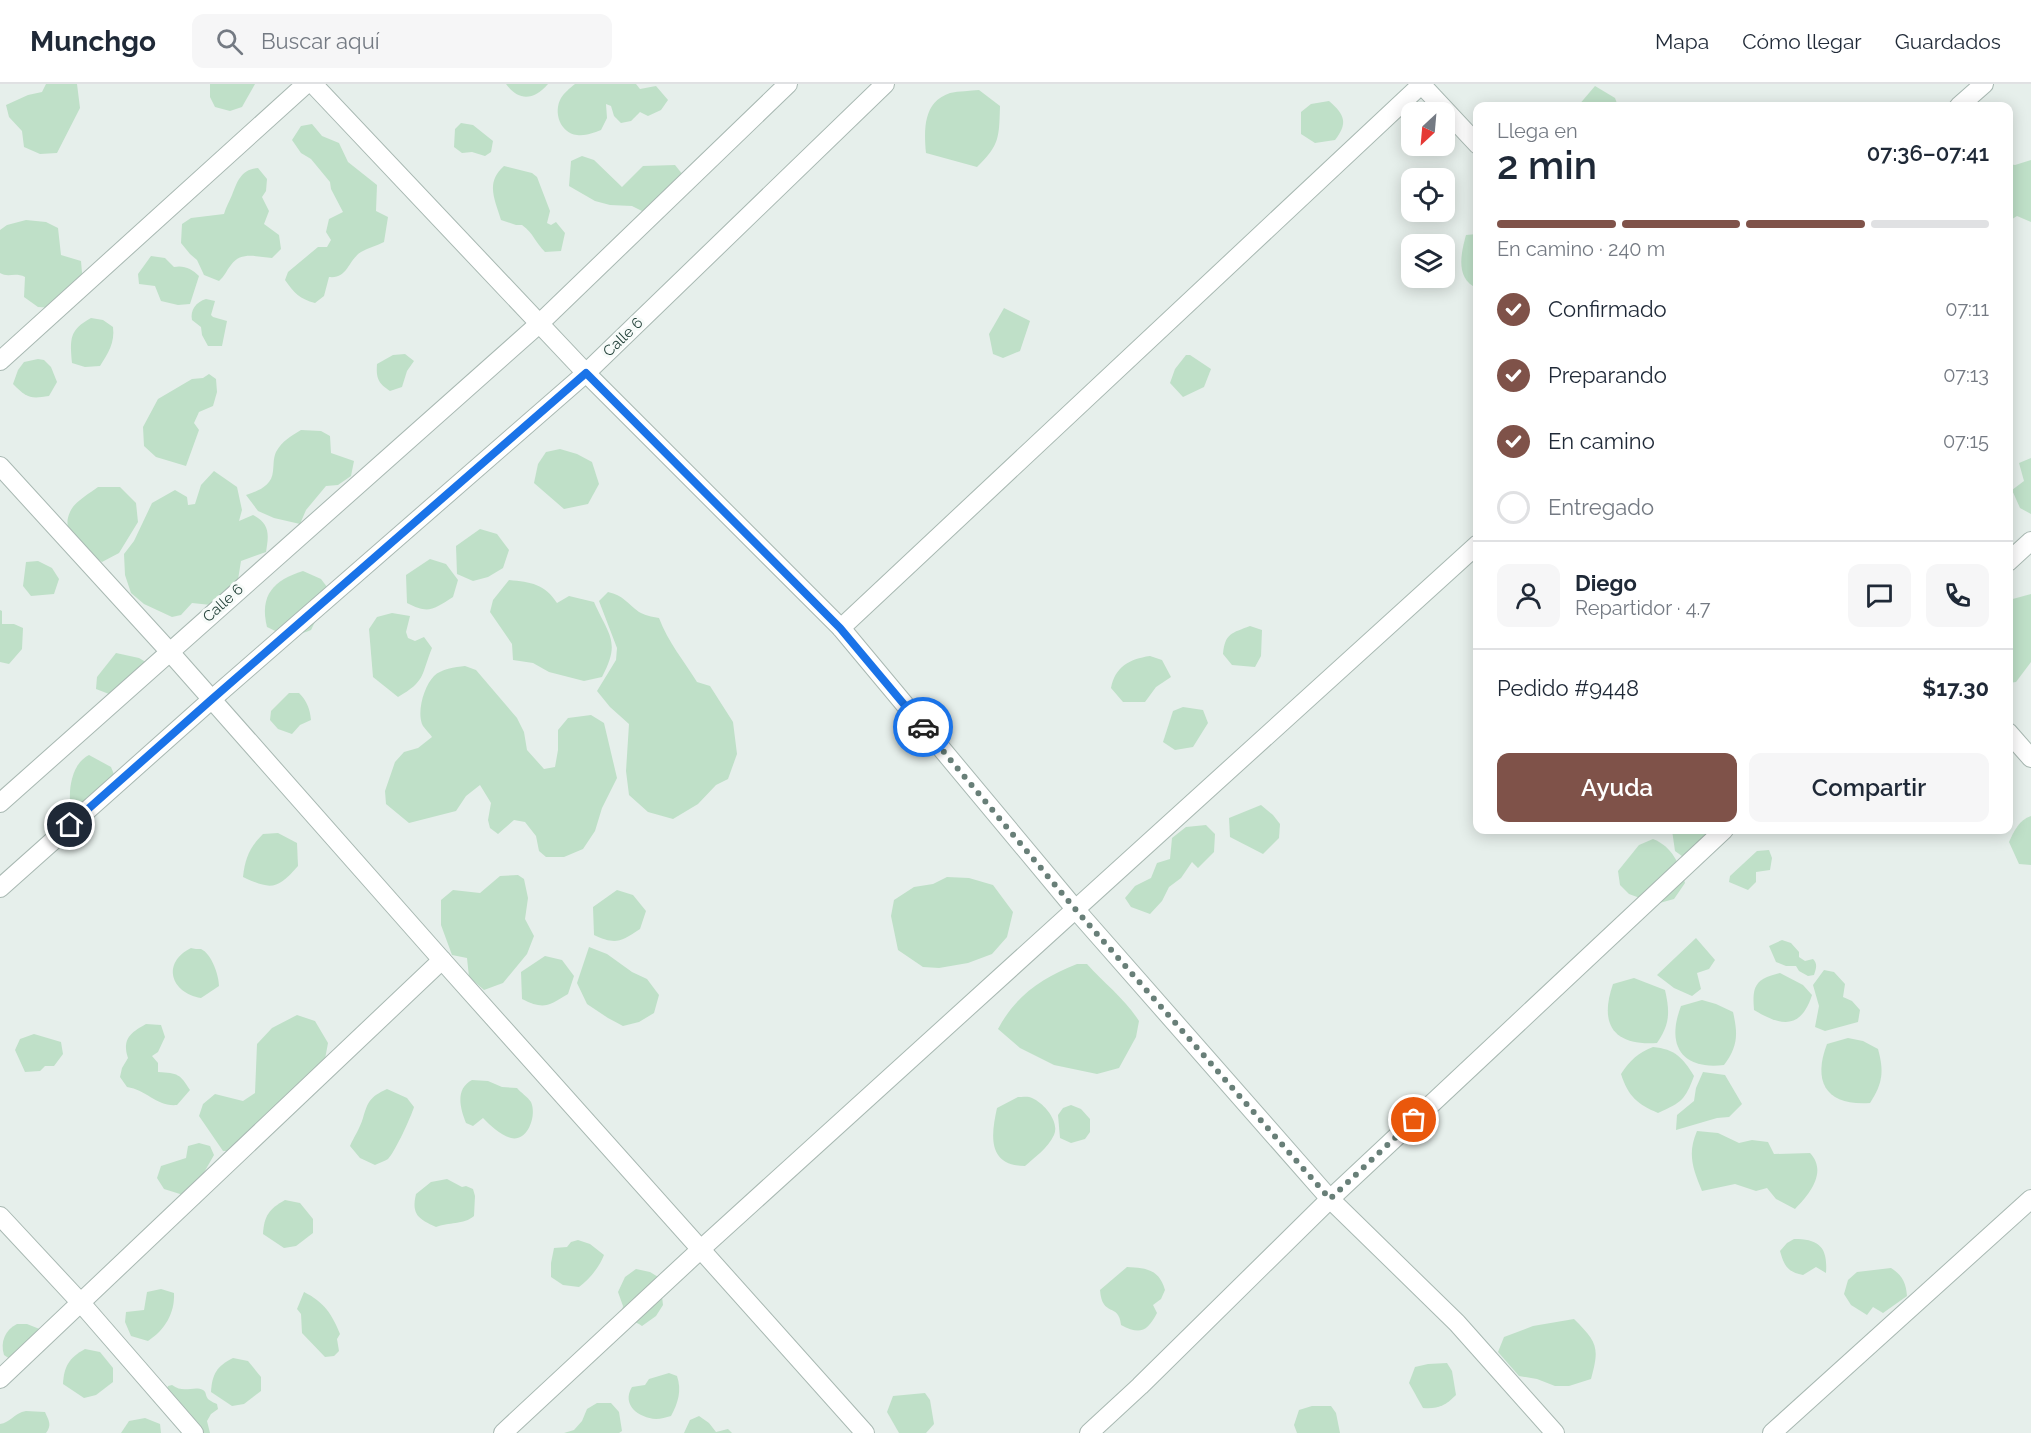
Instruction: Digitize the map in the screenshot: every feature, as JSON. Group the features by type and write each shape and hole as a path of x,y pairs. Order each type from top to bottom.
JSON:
{"street":[{"path":"0,361 306,84"},
{"path":"313,84 586,373 840,628 1076,910 1330,1199 1457,1323 1555,1433"},
{"name":"Calle 6","path":"0,803 540,323 788,84"},
{"name":"Calle 6","path":"0,888 211,700 586,373 885,84"},
{"path":"840,628 1422,84 1473,140"},
{"path":"1964,102 1984,84"},
{"path":"0,466 169,651 865,1433"},
{"path":"2013,557 2031,541"},
{"path":"503,1433 701,1249 1473,549"},
{"path":"2013,738 2031,758"},
{"path":"1089,1433 1140,1386 1330,1199 1720,834"},
{"path":"0,1379 442,960"},
{"path":"1772,1433 2031,1199"},
{"path":"0,1216 81,1303 195,1433"}],"green space":[{"path":"46,84 77,84 80,108 57,153 40,154 24,147 22,131 9,117 6,105 28,95 42,92"},
{"path":"210,84 255,84 242,107 230,111 215,107 210,97"},
{"path":"506,84 548,84 537,93 527,97 516,94"},
{"path":"575,84 636,84 640,89 656,86 668,100 661,110 648,116 640,112 631,121 621,123 614,116 611,106 606,104 607,118 601,130 586,135 577,135 562,126 558,115 562,96"},
{"path":"1595,86 1615,98 1616,102 1581,102"},
{"path":"979,90 1000,106 997,140 985,159 977,167 926,153 927,117 935,103 950,93"},
{"path":"1329,101 1343,119 1342,129 1335,140 1315,143 1301,134 1301,112 1311,104"},
{"path":"461,123 473,125 493,141 491,152 485,156 472,152 462,153 454,147 455,129"},
{"path":"312,124 322,136 339,143 348,162 377,185 376,211 388,217 384,242 357,255 340,275 329,277 324,296 315,303 298,295 285,280 288,272 318,247 327,247 331,240 326,232 329,219 343,212 331,189 330,182 311,159 301,153 292,140 301,126"},
{"path":"582,156 594,160 622,187 643,166 675,165 683,175 658,211 642,211 632,206 610,205 595,201 569,186 571,161"},
{"path":"2031,160 2031,222 2017,216 2013,218 2013,165"},
{"path":"504,166 532,173 537,177 550,211 547,223 551,225 556,222 565,233 561,251 545,252 522,225 501,220 494,198 493,185 498,172"},
{"path":"258,168 267,179 266,191 262,197 269,211 264,224 279,235 281,249 272,258 244,256 240,258 231,265 219,281 204,275 197,260 181,243 182,224 191,218 224,214 240,177 247,171"},
{"path":"26,220 46,222 58,228 61,255 81,261 83,284 53,308 38,307 24,297 25,277 0,273 0,230 7,225"},
{"path":"1473,234 1473,286 1465,278 1461,265 1466,235"},
{"path":"151,256 165,258 174,267 188,268 199,276 190,304 178,305 161,301 155,286 139,284 138,274"},
{"path":"206,299 215,301 211,315 227,321 222,346 208,346 202,335 201,327 192,320 194,307"},
{"path":"1004,308 1030,321 1020,351 1003,358 993,354 989,334"},
{"path":"91,318 103,320 113,327 113,338 100,366 85,367 72,363 71,341 78,327"},
{"path":"405,354 414,361 407,371 402,387 390,391 379,380 377,364 393,355"},
{"path":"1186,355 1190,355 1211,369 1204,387 1183,397 1170,383 1175,369"},
{"path":"44,360 51,367 57,382 49,396 29,396 13,384 24,362"},
{"path":"209,374 216,379 217,392 213,406 199,412 194,423 199,430 186,466 156,457 144,446 143,427 158,399 192,379 203,378"},
{"path":"301,430 321,431 330,436 331,453 354,461 351,476 338,485 326,486 306,510 300,524 274,518 258,511 246,495 260,490 270,481 278,448"},
{"path":"560,449 592,462 599,484 588,504 564,509 534,483 538,464 546,452"},
{"path":"2031,458 2031,514 2020,508 2013,492 2013,489 2024,481 2019,463"},
{"path":"214,471 237,487 242,510 239,521 253,515 263,522 268,535 266,552 241,561 236,592 211,605 192,603 181,615 172,617 144,604 131,593 125,575 124,554 134,541 152,503 175,490 187,497 188,505 195,504 201,485"},
{"path":"98,487 120,487 136,503 138,522 119,553 102,562 76,542 68,528 70,512 75,505"},
{"path":"480,529 497,534 509,550 503,568 488,577 473,581 457,574 456,546"},
{"path":"430,559 446,564 458,580 453,597 435,608 420,609 407,603 406,575"},
{"path":"38,561 52,568 59,579 54,594 31,596 23,586 26,562"},
{"path":"303,571 321,579 330,591 311,630 288,635 267,627 265,606 271,590 284,579"},
{"path":"509,580 537,585 548,592 557,603 569,596 594,602 608,631 612,646 608,665 602,677 584,681 549,672 533,663 513,660 512,644 490,612 493,600"},
{"path":"608,592 622,598 641,613 659,618 697,682 710,686 733,722 737,754 728,779 716,785 698,804 673,819 648,812 629,795 626,771 629,724 610,707 597,691 616,660 617,648 599,601"},
{"path":"2031,594 2031,662 2016,682 2013,682 2013,599"},
{"path":"0,610 2,611 2,624 14,624 23,628 22,649 9,664 0,662"},
{"path":"392,613 410,616 406,632 408,638 415,641 424,637 432,648 418,682 398,697 373,677 369,629 377,617"},
{"path":"1250,626 1262,630 1261,656 1255,667 1232,665 1223,654 1226,642 1234,632"},
{"path":"116,653 139,658 149,664 122,699 96,689 97,677"},
{"path":"1150,656 1162,660 1171,677 1156,687 1145,702 1123,702 1111,688 1116,675 1129,662"},
{"path":"465,666 476,670 517,718 524,732 527,750 544,769 555,767 558,730 568,718 591,715 604,723 617,778 602,808 595,831 583,849 564,857 546,857 539,851 536,836 525,822 514,820 498,834 490,828 488,820 491,803 480,785 466,796 456,811 409,823 386,804 385,791 395,762 404,752 418,748 432,737 423,726 420,714 422,700 430,680 440,672"},
{"path":"289,693 299,693 302,696 308,705 311,720 300,725 292,734 278,729 270,720 271,711"},
{"path":"1183,707 1203,710 1208,723 1193,747 1175,750 1163,742 1173,711"},
{"path":"89,755 111,767 117,782 81,807 70,801 70,788 79,763"},
{"path":"1261,805 1280,824 1279,838 1263,854 1230,837 1229,818"},
{"path":"2031,816 2031,865 2019,864 2009,842 2020,823"},
{"path":"1206,825 1215,834 1214,852 1198,868 1192,862 1181,878 1169,887 1162,901 1150,914 1131,907 1125,898 1135,886 1151,878 1157,863 1170,859 1172,838 1186,827"},
{"path":"278,833 297,843 298,866 284,880 273,885 267,886 243,877 247,858 255,844 263,834"},
{"path":"1673,834 1714,834 1686,859 1675,851"},
{"path":"1653,839 1670,851 1678,863 1685,883 1674,899 1656,904 1629,894 1620,885 1618,871 1639,845"},
{"path":"1769,850 1772,858 1770,870 1756,872 1756,882 1748,890 1729,882 1730,876 1757,851"},
{"path":"518,875 524,879 528,898 525,919 534,936 527,954 503,983 484,990 469,977 467,958 452,955 441,925 441,900 453,890 480,893 500,876"},
{"path":"947,877 969,878 993,885 1013,912 1007,937 992,954 968,963 939,968 923,967 898,950 891,916 894,900 914,887 933,884"},
{"path":"617,890 633,895 646,911 640,929 618,941 613,941 594,935 593,907"},
{"path":"1696,938 1715,960 1709,969 1697,973 1701,989 1692,996 1674,988 1657,975"},
{"path":"1782,940 1791,943 1799,952 1799,957 1805,961 1813,959 1815,961 1814,975 1808,976 1799,971 1796,966 1786,966 1776,962 1769,946"},
{"path":"589,947 607,954 632,972 647,979 659,995 654,1013 639,1022 623,1026 587,1004 577,983"},
{"path":"191,948 201,949 208,955 218,977 219,986 201,998 183,990 174,977 173,969 176,961"},
{"path":"545,956 562,960 574,976 568,994 550,1004 536,1005 522,999 521,972"},
{"path":"1077,964 1087,964 1121,998 1139,1021 1136,1037 1119,1068 1097,1074 1054,1065 1020,1048 998,1029 1013,1006 1031,989 1052,975"},
{"path":"1824,970 1834,972 1845,984 1843,997 1852,1001 1860,1010 1858,1022 1825,1031 1815,1027 1819,1006 1813,985"},
{"path":"1780,973 1803,985 1812,995 1802,1014 1789,1022 1773,1020 1754,1010 1757,985 1765,978"},
{"path":"1634,978 1665,990 1668,1018 1657,1043 1630,1041 1613,1030 1609,1021 1609,998 1613,984"},
{"path":"1702,1000 1733,1012 1736,1040 1724,1065 1709,1066 1688,1059 1681,1052 1677,1043 1675,1032 1681,1006"},
{"path":"297,1015 315,1021 328,1043 325,1059 263,1143 243,1142 234,1151 223,1151 199,1116 203,1104 215,1094 243,1101 255,1093 257,1044 272,1028"},
{"path":"146,1024 161,1025 165,1037 158,1052 152,1056 158,1063 158,1072 178,1075 190,1090 177,1105 158,1101 127,1087 120,1077 128,1058 127,1041 136,1030"},
{"path":"34,1034 61,1042 63,1054 54,1066 45,1066 40,1071 25,1072 15,1050 20,1039"},
{"path":"1848,1038 1863,1041 1878,1049 1881,1077 1878,1089 1870,1103 1843,1101 1827,1089 1823,1081 1821,1070 1827,1044"},
{"path":"1653,1047 1673,1052 1686,1064 1694,1076 1682,1099 1658,1113 1634,1098 1621,1074 1635,1058"},
{"path":"1703,1072 1725,1075 1742,1104 1729,1117 1717,1118 1676,1130 1677,1115 1694,1101 1696,1088"},
{"path":"472,1080 488,1081 502,1087 517,1088 526,1096 533,1107 533,1114 530,1126 522,1136 507,1137 483,1118 473,1126 466,1123 460,1099 463,1088"},
{"path":"387,1089 407,1098 414,1107 391,1155 388,1159 375,1165 360,1158 350,1146 368,1103 373,1097"},
{"path":"1018,1097 1037,1100 1046,1108 1055,1124 1054,1135 1048,1144 1025,1166 1013,1165 1004,1161 998,1155 993,1138 997,1108"},
{"path":"1071,1105 1081,1109 1090,1119 1090,1132 1085,1139 1071,1143 1060,1138 1058,1115 1063,1108"},
{"path":"1697,1131 1718,1133 1739,1143 1752,1140 1768,1142 1774,1154 1810,1153 1817,1168 1817,1175 1811,1190 1795,1209 1776,1199 1767,1188 1756,1191 1735,1184 1702,1191 1692,1161 1692,1147"},
{"path":"199,1143 210,1146 214,1155 202,1176 209,1192 199,1204 185,1201 180,1194 164,1189 157,1178 161,1166 186,1158 188,1146"},
{"path":"447,1179 462,1187 473,1189 474,1216 466,1221 436,1227 421,1219 416,1212 416,1194 431,1182"},
{"path":"285,1200 300,1203 313,1219 313,1233 296,1246 284,1248 263,1234 268,1214"},
{"path":"1794,1239 1803,1239 1820,1246 1825,1257 1826,1273 1816,1267 1803,1275 1787,1267 1780,1251"},
{"path":"578,1240 590,1244 604,1255 587,1281 579,1287 563,1285 551,1277 554,1248 567,1247 571,1242"},
{"path":"1127,1267 1151,1271 1159,1278 1165,1290 1161,1299 1153,1305 1157,1313 1150,1324 1138,1331 1121,1325 1117,1314 1101,1299 1100,1290"},
{"path":"1891,1268 1903,1279 1907,1296 1883,1313 1873,1307 1867,1315 1851,1305 1844,1294 1848,1280 1857,1272"},
{"path":"636,1269 650,1272 663,1280 661,1288 663,1305 656,1316 642,1326 621,1315 623,1306 618,1292 625,1277"},
{"path":"161,1289 174,1293 173,1307 168,1320 148,1341 131,1336 125,1322 126,1312 144,1310 147,1292"},
{"path":"304,1292 322,1304 337,1327 340,1334 337,1339 339,1351 334,1356 325,1357 302,1333 301,1314 297,1309"},
{"path":"1574,1319 1592,1340 1596,1352 1591,1379 1569,1386 1555,1386 1537,1379 1519,1376 1498,1352 1504,1337 1533,1326"},
{"path":"17,1324 27,1324 42,1330 16,1363 4,1355 3,1341 7,1333"},
{"path":"85,1349 100,1352 113,1368 113,1382 96,1395 84,1398 63,1384 68,1363"},
{"path":"233,1358 248,1361 261,1377 261,1391 244,1404 232,1406 211,1392 216,1371"},
{"path":"1447,1363 1452,1371 1456,1395 1441,1406 1423,1408 1409,1383 1415,1367"},
{"path":"669,1373 677,1376 679,1387 677,1402 671,1416 658,1419 638,1413 630,1405 629,1394 632,1387 645,1385 649,1379"},
{"path":"172,1385 181,1389 203,1390 208,1399 217,1404 218,1409 207,1421 210,1433 187,1433 162,1404 168,1386"},
{"path":"925,1393 930,1400 934,1424 926,1433 899,1433 887,1412 893,1396"},
{"path":"597,1403 611,1403 619,1412 622,1431 619,1433 564,1433 574,1430 582,1421 587,1409"},
{"path":"1312,1406 1331,1406 1336,1413 1340,1433 1297,1433 1294,1425 1299,1410"},
{"path":"26,1411 45,1412 49,1420 46,1433 0,1433 0,1424"},
{"path":"699,1416 716,1432 728,1429 732,1433 684,1433 690,1420"},
{"path":"145,1418 160,1424 161,1433 121,1433 129,1421"}],"way so far":[{"path":"923,727 1076,910 1330,1199 1414,1120"}],"route":[{"path":"70,825 586,373 840,628 923,727"}]}
